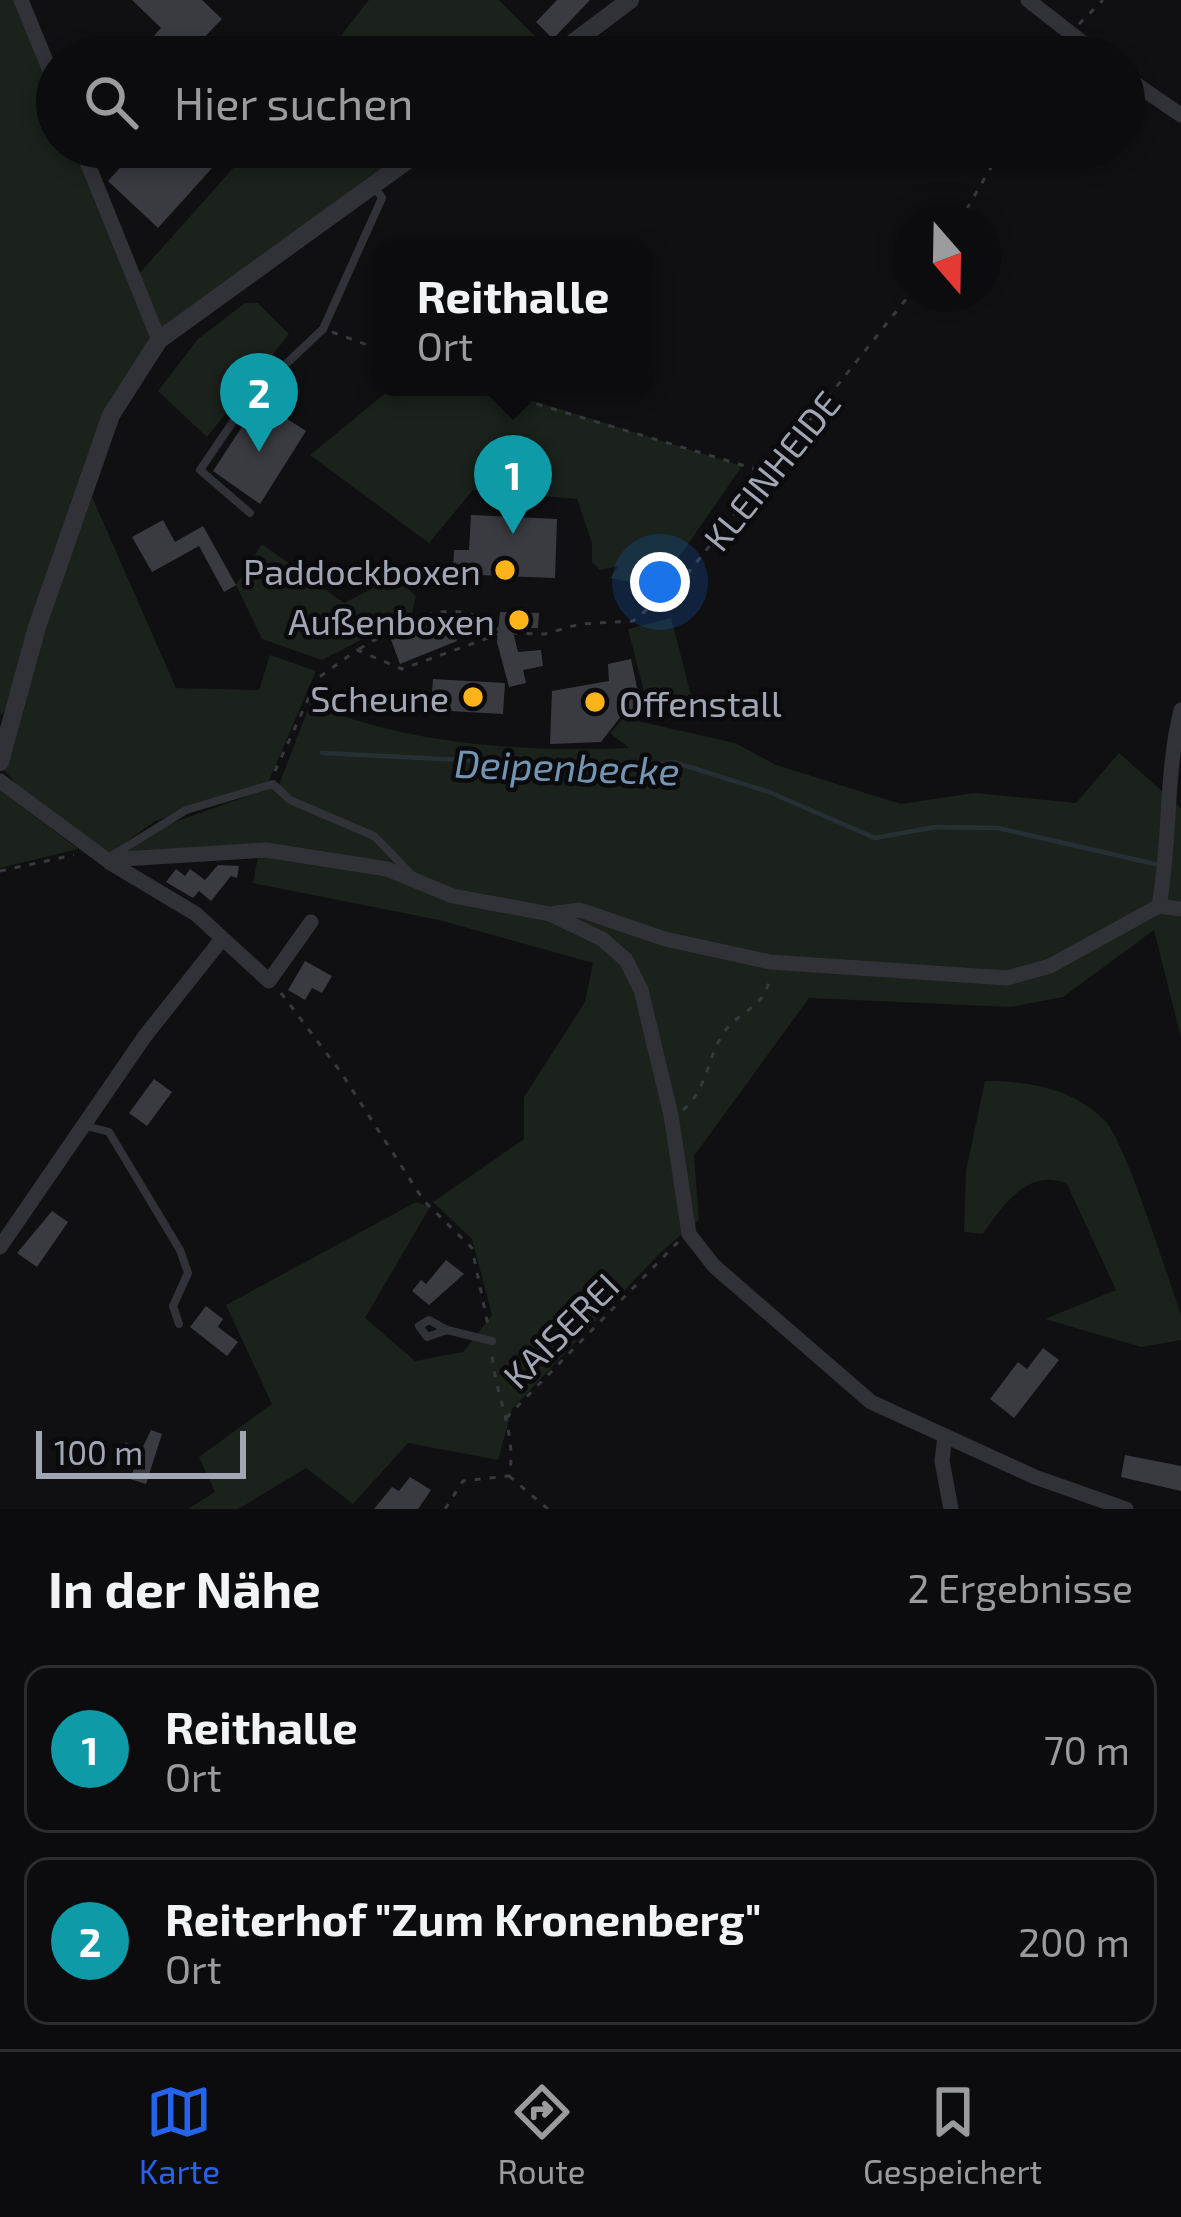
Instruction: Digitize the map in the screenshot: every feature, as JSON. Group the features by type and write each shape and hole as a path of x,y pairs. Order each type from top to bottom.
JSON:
{"street":[{"path":"21,0 36,37"},
{"path":"582,36 630,0"},
{"path":"1028,0 1075,36"},
{"path":"1145,90 1181,115"},
{"path":"89,168 159,340"},
{"path":"0,759 37,627 112,415 159,340 397,168"},
{"path":"1159,905 1171,842 1170,755 1181,710"},
{"path":"0,781 90,851 196,914 269,981 311,922"},
{"path":"107,860 266,850 413,876 453,896 550,914 602,939 626,960 651,1017 689,1234 746,1297 872,1402 1126,1509"},
{"path":"550,914 580,910 665,939 770,962 1007,979 1050,966 1159,905 1181,909"},
{"path":"0,1247 223,938"},
{"path":"945,1436 942,1461 951,1509"}],"lane":[{"path":"250,514 200,470 247,401 323,329 382,198 373,185"},
{"path":"107,860 159,822 273,784 283,796 374,836 413,876"},
{"path":"88,1119 109,1132 181,1250 188,1273 173,1306 179,1324"},
{"path":"447,1330 492,1341"}],"path":[{"path":"1072,34 1103,0"},
{"path":"970,204 991,168"},
{"name":"KLEINHEIDE","path":"357,650 402,669 502,633 545,634 580,624 633,621 680,583 896,312"},
{"path":"323,329 372,347"},
{"path":"510,396 771,473"},
{"path":"273,784 318,678 357,650 448,609 480,614 502,633"},
{"path":"0,871 90,851"},
{"path":"670,1115 697,1097 723,1033 767,993 770,962"},
{"path":"269,981 308,1026 424,1201 472,1248"},
{"name":"KAISEREI","path":"509,1476 506,1418 689,1234"},
{"path":"445,1509 463,1481 509,1476 548,1509"}],"shaded area":[{"path":"0,0 17,0 36,46 36,168 86,168 154,339 85,473 50,565 7,710 0,715"},
{"path":"369,0 499,0 535,36 341,36"},
{"path":"233,168 382,168 161,330 138,275"},
{"path":"245,303 258,303 289,334 207,437 158,391 198,339"},
{"path":"382,396 519,396 742,466 682,553 647,585 610,578 619,566 600,570 592,562 592,543 577,499 473,490 429,543 310,455"},
{"path":"92,497 176,688 259,690 270,655 316,671 268,783 155,821 109,854 27,796 4,770 45,627"},
{"path":"262,544 344,603 395,577 416,596 412,614 322,660 262,639 236,585"},
{"path":"671,618 693,703 649,711 628,629"},
{"path":"310,704 427,737 548,749 629,748 610,733 624,718 735,743 776,765 901,804 974,793 1076,803 1119,753 1181,808 1181,1038 1154,930 1063,997 1011,1007 809,998 694,1156 699,1220 661,1252 512,1409 498,1460 408,1443 353,1504 306,1468 238,1509 188,1509 215,1492 199,1457 272,1404 226,1305 416,1202 430,1207 365,1318 415,1361 463,1352 492,1315 472,1239 433,1202 524,1139 524,1097 585,1002 593,963 439,920 253,883 260,846 117,857 158,828 279,785"},
{"path":"0,790 78,849 0,868"},
{"path":"985,1081 1065,1094 1106,1122 1157,1243 1181,1315 1181,1340 1141,1347 1045,1319 1116,1290 1067,1184 1054,1180 1029,1185 1008,1201 983,1234 964,1232 966,1171"}],"building":[{"path":"132,0 202,0 222,19 206,36 154,36 161,28"},
{"path":"557,0 590,0 556,36 536,22"},
{"path":"120,168 212,168 158,228 108,181"},
{"path":"259,401 306,431 260,504 213,471"},
{"path":"471,515 557,519 555,578 453,574 454,550 469,550"},
{"path":"163,520 175,542 203,526 236,585 224,592 199,546 152,572 132,537"},
{"path":"500,612 539,613 538,628 512,628 518,652 541,650 543,666 523,670 526,683 509,687 497,642"},
{"path":"462,614 466,627 453,632 457,641 400,664 390,637"},
{"name":"Offenstall","path":"631,659 641,707 625,711 601,742 550,744 552,691 609,681 608,664"},
{"name":"Scheune","path":"433,679 505,683 503,714 449,711 450,702 432,693"},
{"path":"218,865 239,866 237,878 231,876 211,901 199,891 193,898 166,882 176,869 185,876 190,869 205,880"},
{"path":"305,961 332,976 322,993 312,988 305,1000 288,990"},
{"path":"154,1079 172,1092 147,1126 129,1113"},
{"path":"52,1211 68,1222 37,1267 17,1253"},
{"path":"446,1260 464,1274 429,1305 412,1291 421,1280 426,1284"},
{"path":"206,1306 223,1319 218,1327 238,1342 227,1356 190,1327"},
{"path":"1043,1348 1059,1360 1014,1418 990,1399 1018,1362 1027,1369"},
{"path":"151,1430 162,1434 146,1484 130,1479 136,1463 119,1452 126,1442 140,1453"},
{"path":"1125,1455 1181,1466 1181,1491 1121,1477"},
{"path":"410,1477 431,1490 418,1509 374,1509 392,1487 399,1491"}],"waterway":[{"name":"Deipenbecke","path":"322,753 483,761 517,769 609,769 674,762 769,792 875,838 935,827 998,828 1155,864"}],"place":[{"name":"Reiterhof \"Zum Kronenberg\"","path":"259,452"},
{"name":"Reithalle","path":"513,534"},
{"name":"Paddockboxen","path":"505,570"},
{"name":"Außenboxen","path":"519,620"},
{"name":"Scheune","path":"473,697"},
{"name":"Offenstall","path":"595,702"}]}
